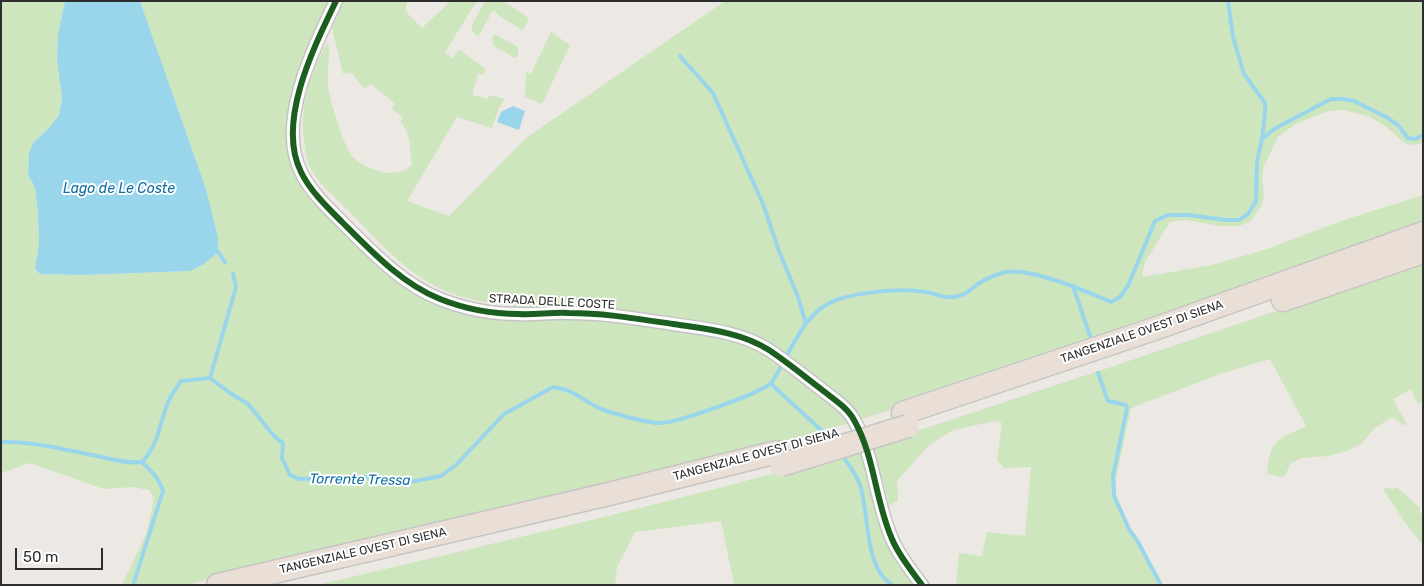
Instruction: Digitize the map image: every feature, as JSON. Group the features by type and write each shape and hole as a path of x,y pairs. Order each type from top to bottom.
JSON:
{"highway":[{"name":"TANGENZIALE OVEST DI SIENA","path":"905,419 1423,233"},
{"name":"TANGENZIALE OVEST DI SIENA","path":"279,585 565,511 777,452 905,419 1162,342 1423,252"},
{"name":"TANGENZIALE OVEST DI SIENA","path":"218,585 565,511"}],"street":[{"name":"STRADA DELLE COSTE","path":"336,1 307,66 300,89 292,134 294,152 306,182 330,210 364,244 397,272 418,287 440,299 494,312 519,314 569,313 628,318 715,330 738,336 767,349 840,404 854,420 871,461 885,519 892,539 922,585"}],"green space":[{"path":"1,1 65,1 58,34 57,60 62,98 59,115 50,127 33,143 29,153 28,175 35,187 38,214 39,243 35,269 40,274 82,275 190,271 206,189 140,1 331,1 296,84 298,174 428,297 527,319 615,321 714,334 766,353 836,408 850,423 775,444 185,585 122,585 147,532 154,498 149,490 132,487 104,489 30,463 1,473"},
{"path":"344,1 407,1 405,11 422,28 451,1 477,1 445,52 452,59 459,49 486,69 483,75 478,74 472,95 488,99 489,95 505,99 499,108 492,128 457,117 407,201 449,216 526,138 725,1 1423,1 1423,142 1417,145 1406,144 1385,126 1368,116 1342,110 1329,111 1297,123 1278,137 1264,166 1262,178 1264,196 1260,208 1250,222 1238,226 1221,226 1186,220 1170,222 1145,262 1142,277 1212,265 1267,249 1341,221 1423,195 1423,226 859,420 771,344 747,332 708,322 634,311 487,303 453,294 424,280 412,271 378,241 322,185 311,169 306,155 303,126 305,101 311,78 327,42 329,48 329,93 340,131 350,153 365,166 386,173 399,172 412,165 408,136 400,122 403,118 392,109 395,104 371,84 364,89 352,73 343,74 332,28"},
{"path":"485,1 503,1 529,18 523,30 502,18 493,10 478,37 472,30 472,25"},
{"path":"551,32 570,45 542,104 525,97 526,71 531,74"},
{"path":"494,34 518,47 518,56 515,58 494,46 492,41"},
{"path":"1423,261 1423,401 1418,404 1411,389 1393,399 1407,425 1392,417 1374,429 1361,444 1344,452 1328,456 1302,458 1291,463 1284,477 1267,474 1268,462 1273,447 1288,434 1306,426 1270,359 1220,374 1131,408 1116,479 1116,495 1131,529 1163,585 956,585 959,553 982,556 987,532 1025,536 1031,467 1004,468 997,460 1002,423 995,421 953,430 928,446 897,481 898,501 889,505 871,446"},
{"path":"861,449 914,585 734,585 721,521 635,532 617,567 615,585 317,585 658,504"},
{"path":"1397,487 1420,508 1423,516 1423,546 1383,489"}],"water":[{"name":"Lago de Le Coste","path":"65,1 140,1 206,189 218,238 218,252 204,264 190,271 82,275 40,274 35,269 39,243 38,214 35,187 28,175 29,153 33,143 50,127 59,115 62,98 57,60 58,34"},
{"path":"513,106 525,111 519,130 497,122 501,112"}],"waterway":[{"path":"1228,1 1233,37 1244,74 1265,103 1262,139"},
{"path":"680,56 713,93 763,204 779,251 798,297 806,324"},
{"name":"Torrente Tressa","path":"1,442 37,444 120,461 142,462 153,447 166,406 181,381 210,378 248,404 275,437 283,443 282,458 290,475 299,479 370,477 416,481 441,476 457,464 504,414 553,387 569,391 604,410 654,423 668,422 700,413 754,393 772,382 795,340 809,320 826,305 847,297 874,292 903,291 926,292 945,297 954,297 967,292 989,278 1002,273 1013,272 1041,276 1111,302 1120,297 1128,286 1155,221 1168,215 1239,220 1248,214 1256,201 1257,161 1262,139 1274,129 1331,99 1354,101 1386,117 1398,125 1408,138 1415,139 1423,135"},
{"path":"218,252 225,262"},
{"path":"210,378 236,287 233,274"},
{"path":"1073,286 1090,336"},
{"path":"1098,373 1108,401 1126,405 1127,408 1113,476 1114,496 1129,529 1161,585"},
{"path":"771,384 821,430 831,442"},
{"path":"842,455 855,473 860,485 869,539 876,566 892,585"},
{"path":"134,582 163,491 152,472 142,462"}],"cycle path":[{"path":"336,1 318,40 301,85 295,108 294,152 301,172 309,186 353,233 388,266 413,285 426,293 459,306 499,313 582,313 647,320 723,332 747,339 769,350 834,399 851,415 861,434 871,464 882,510 892,539 922,585"}]}
